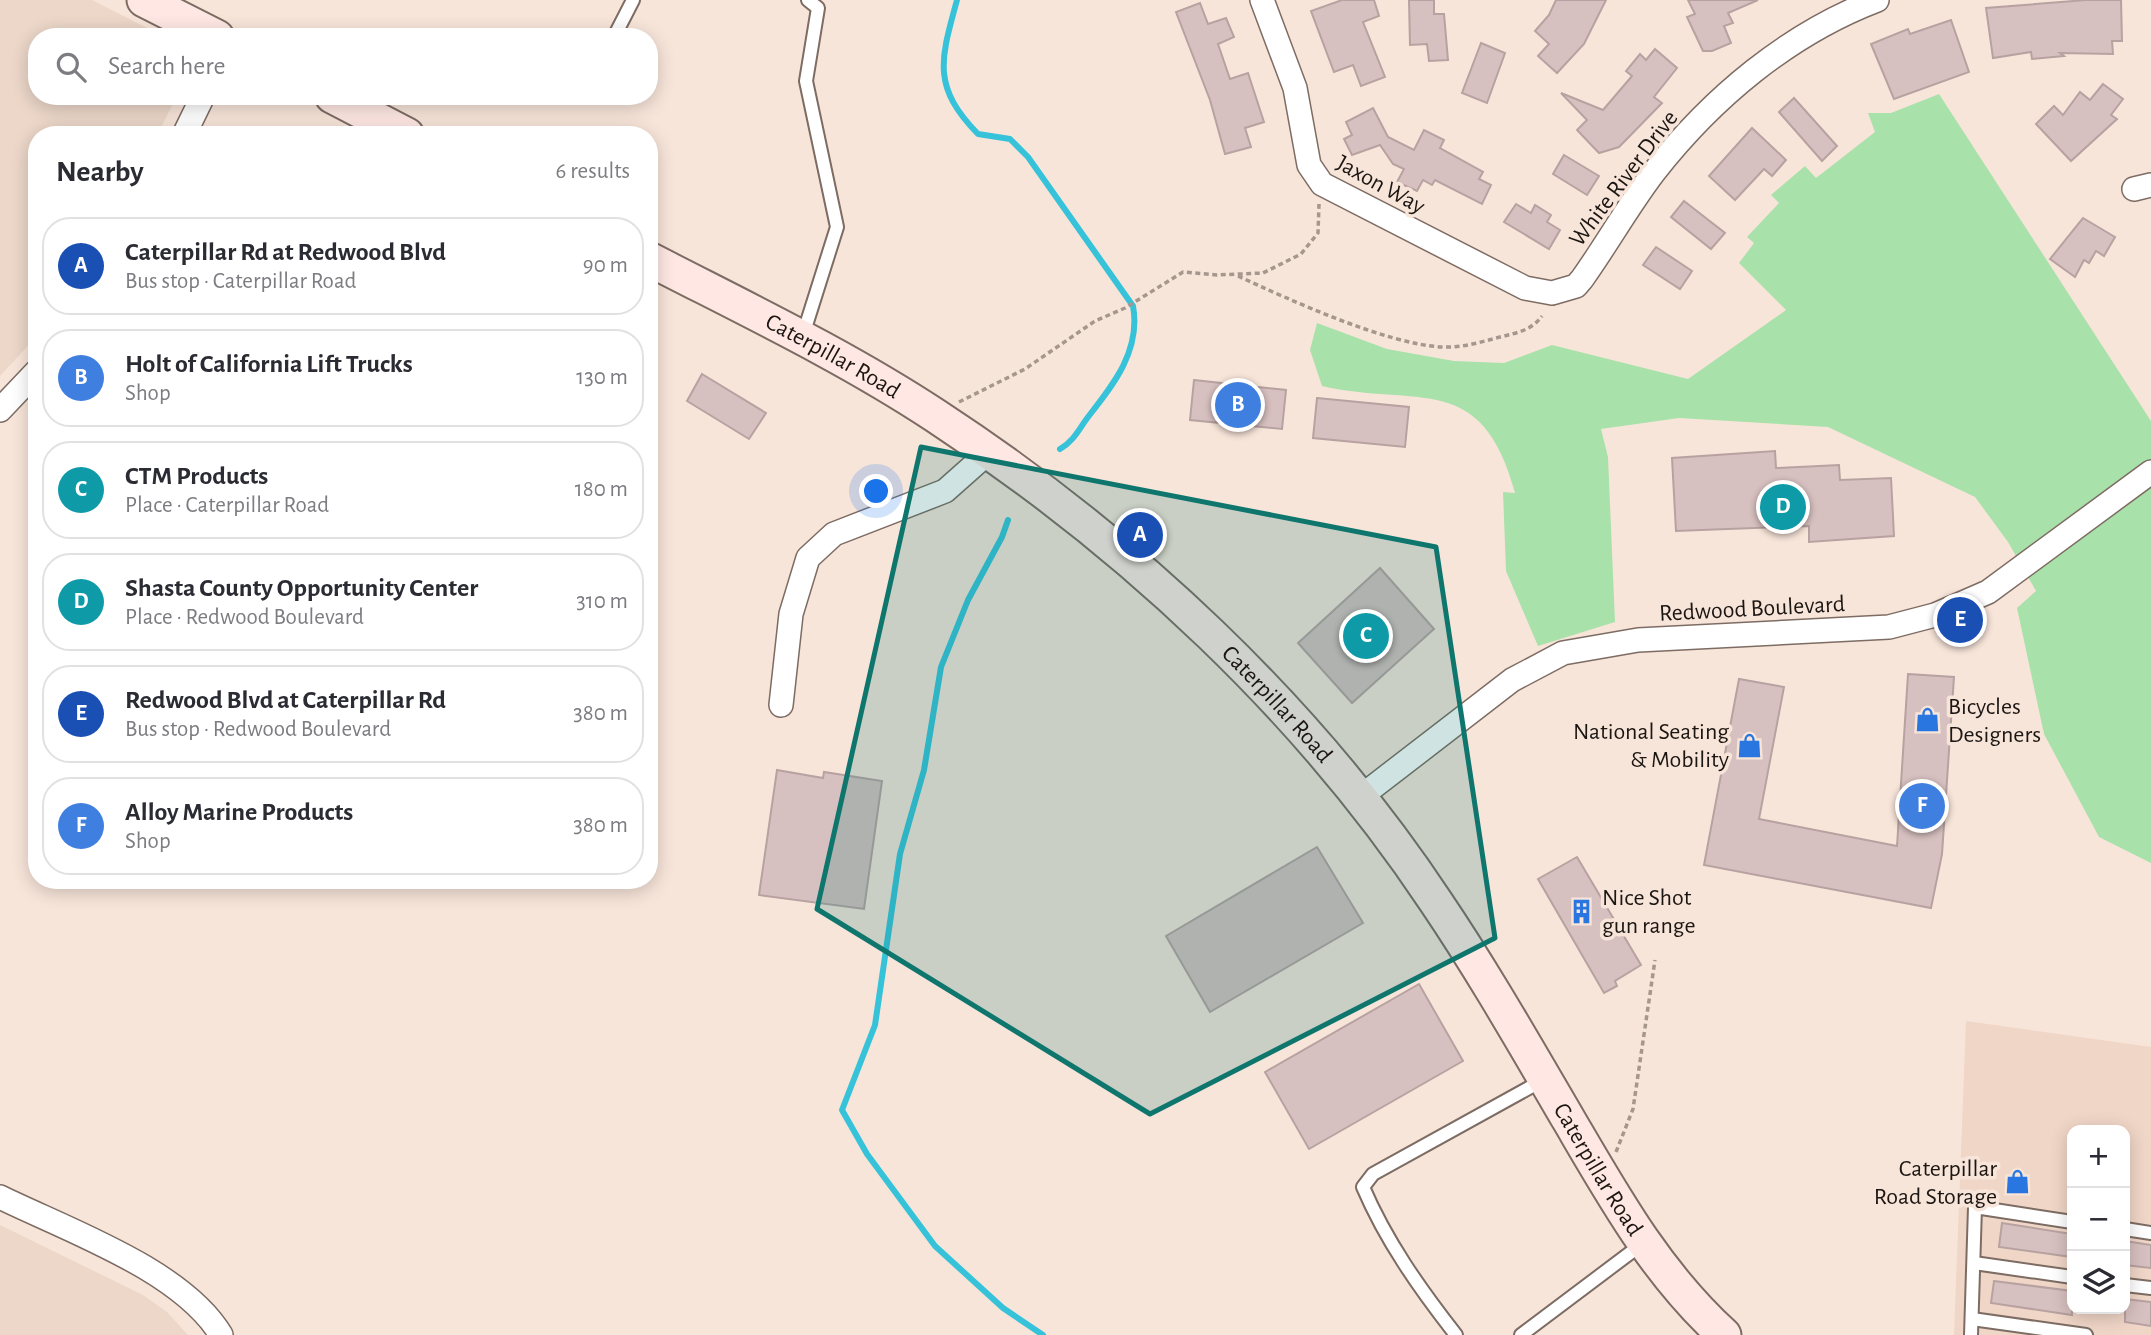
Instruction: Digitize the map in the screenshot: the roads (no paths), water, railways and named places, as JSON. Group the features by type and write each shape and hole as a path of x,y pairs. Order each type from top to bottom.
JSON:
{"street":[{"path":"144,0 198,28"},
{"name":"Jaxon Way","path":"1262,0 1296,88 1313,174 1328,187 1514,284 1552,293"},
{"name":"White River Drive","path":"1552,293 1576,286 1653,175 1721,98 1759,67 1814,30 1863,2"},
{"path":"188,126 199,105"},
{"path":"349,105 390,126"},
{"name":"Caterpillar Road","path":"658,264 802,338 936,415 1083,523 1178,604 1293,720 1359,798 1434,898 1643,1244 1724,1335"},
{"path":"0,410 28,380"},
{"path":"781,705 791,614 808,558 834,534 945,491 989,452"},
{"name":"Redwood Boulevard","path":"1359,798 1512,680 1563,653 1630,640 1814,632 1912,623 1958,607 1988,592 2151,472"},
{"path":"0,1197 166,1280 203,1312 221,1335"}],"lane":[{"path":"619,28 634,0"},
{"path":"802,338 837,227 806,80 818,8 808,0"},
{"path":"1456,1335 1410,1274 1376,1217 1363,1187 1373,1174 1545,1079"},
{"path":"1971,1335 1975,1207 2067,1221"},
{"path":"2130,1230 2151,1233"},
{"path":"1521,1335 1643,1244"},
{"path":"1974,1264 2067,1276"},
{"path":"2130,1285 2151,1288"},
{"path":"1972,1319 2086,1335"}],"waterway":[{"path":"957,0 944,56 946,86 953,101 978,134 1010,139 1028,157 1133,306 1133,337 1123,366 1076,434 1060,449"},
{"path":"1008,520 1002,537 968,600 941,667 924,770 900,854 875,1025 842,1110 867,1154 935,1246 1003,1308 1043,1335"}],"place":[{"name":"Holt of California Lift Trucks","path":"1238,405"},
{"name":"Shasta County Opportunity Center","path":"1783,507"},
{"name":"Caterpillar Rd at Redwood Blvd","path":"1140,535"},
{"name":"Redwood Blvd at Caterpillar Rd","path":"1960,620"},
{"name":"CTM Products","path":"1366,636"},
{"name":"Bicycles Designers","path":"1928,720"},
{"name":"National Seating & Mobility","path":"1749,745"},
{"name":"Alloy Marine Products","path":"1922,806"},
{"name":"Nice Shot gun range","path":"1582,911"},
{"name":"Caterpillar Road Storage","path":"2017,1182"}]}
